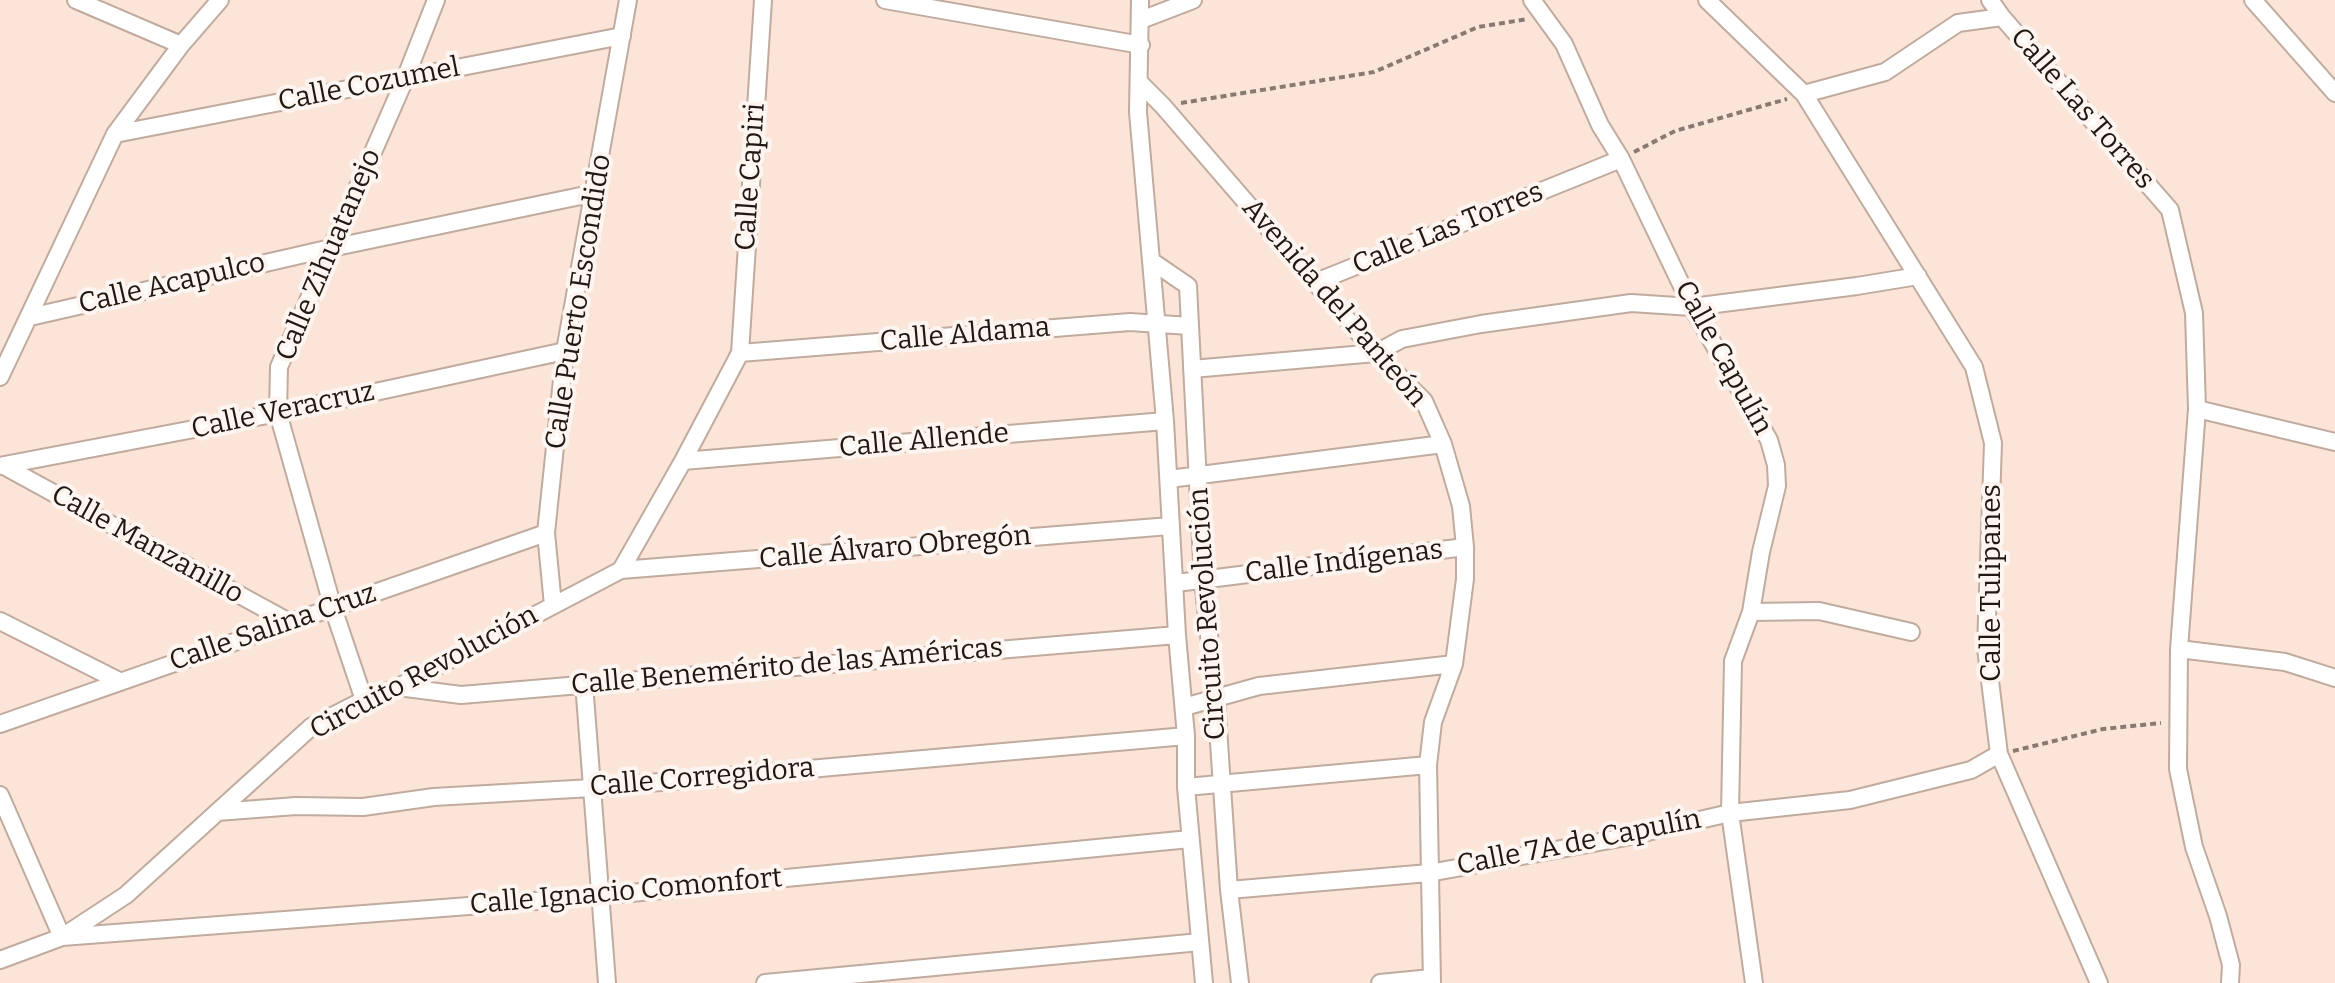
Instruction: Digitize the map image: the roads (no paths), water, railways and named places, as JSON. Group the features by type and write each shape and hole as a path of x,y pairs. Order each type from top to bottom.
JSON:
{"street":[{"path":"76,0 181,45"},
{"path":"0,377 115,134 181,45 220,0"},
{"name":"Calle Zihuatanejo","path":"364,700 333,608 278,413 279,367 405,79 436,0"},
{"name":"Calle Puerto Escondido","path":"553,605 546,533 565,351 628,0"},
{"name":"Calle Capiri","path":"740,353 763,0"},
{"path":"885,0 1141,45"},
{"name":"Circuito Revolución","path":"1140,0 1138,112 1153,262 1186,736 1186,787 1204,983"},
{"path":"1141,20 1193,0"},
{"name":"Calle Capulín","path":"1532,0 1564,44 1600,125 1621,159 1692,307 1769,440 1776,465 1777,486 1751,612 1733,661 1730,813 1754,983"},
{"path":"1192,369 1376,353 1402,339 1481,324 1631,303 1692,307 1918,276 1804,94 1707,0"},
{"path":"1990,0 2002,17"},
{"path":"2253,0 2335,93"},
{"name":"Calle Las Torres","path":"1804,94 1885,72 1958,23 2002,17 2170,210 2194,313 2197,409 2179,649 2178,769 2194,847 2231,965 2230,983"},
{"name":"Calle Cozumel","path":"115,134 622,36"},
{"name":"Avenida del Panteón","path":"1139,82 1376,353 1424,401 1443,444 1461,506 1465,547 1462,605 1454,664 1433,722 1428,765 1431,981"},
{"name":"Calle Las Torres","path":"1316,282 1621,159"},
{"name":"Calle Acapulco","path":"30,317 331,248 595,193"},
{"name":"Circuito Revolución","path":"1153,262 1188,286 1203,581 1216,698 1229,890 1240,983"},
{"name":"Calle Tulipanes","path":"1918,276 1974,367 1993,443 1986,648 1999,754 2099,983"},
{"name":"Calle Aldama","path":"740,353 1130,322 1190,326"},
{"name":"Calle Veracruz","path":"2,466 278,413 565,351"},
{"path":"621,570 740,353"},
{"path":"2197,409 2335,442"},
{"name":"Calle Allende","path":"683,461 1165,421"},
{"path":"1169,479 1443,444"},
{"name":"Calle Manzanillo","path":"2,466 291,623"},
{"name":"Calle Álvaro Obregón","path":"621,570 1170,526"},
{"name":"Calle Salina Cruz","path":"0,724 546,533"},
{"name":"Calle Indígenas","path":"1176,583 1465,547"},
{"name":"Circuito Revolución","path":"0,960 62,937 126,895 311,727 398,687 621,570"},
{"path":"1751,612 1819,611 1911,632"},
{"path":"0,621 119,681"},
{"name":"Calle Benemérito de las Américas","path":"398,687 461,695 1177,635"},
{"path":"2179,649 2285,662 2335,678"},
{"path":"1184,707 1259,686 1454,664"},
{"path":"584,683 607,983"},
{"name":"Calle Corregidora","path":"217,812 296,806 363,807 434,797 592,788 1186,736"},
{"name":"Calle 7A de Capulín","path":"1229,890 1429,873 1621,838 1730,813 1850,800 1971,770 1999,754"},
{"path":"1186,787 1428,765"},
{"path":"0,795 62,937"},
{"name":"Calle Ignacio Comonfort","path":"62,937 600,896 1190,839"},
{"path":"765,983 1200,942"},
{"path":"1380,983 1431,981"}]}
